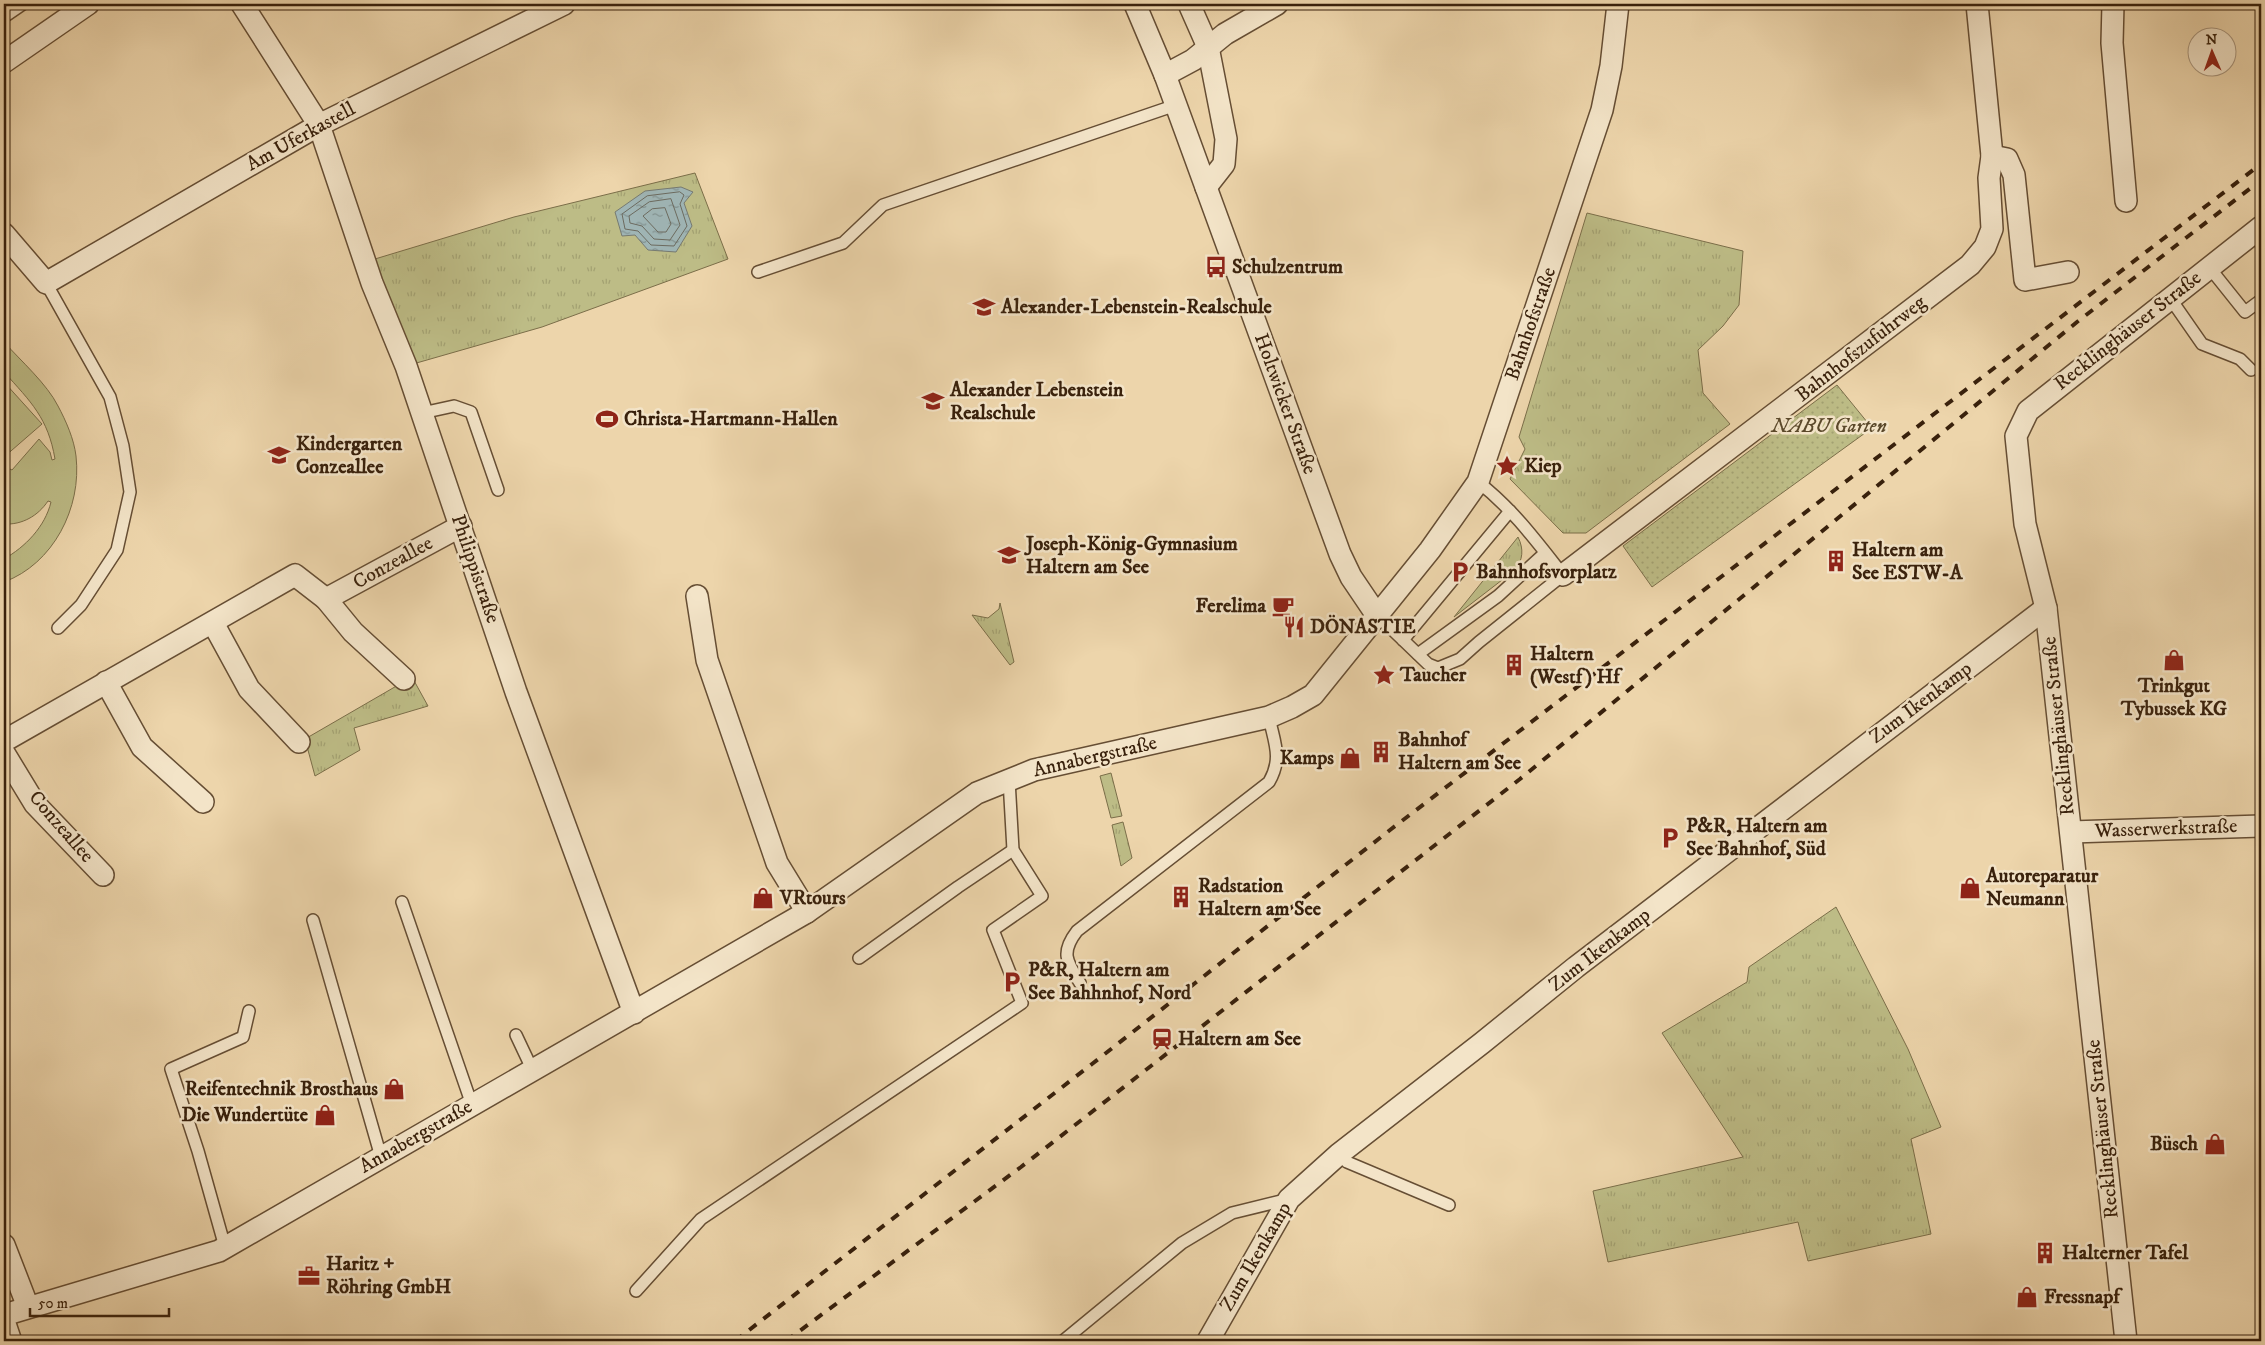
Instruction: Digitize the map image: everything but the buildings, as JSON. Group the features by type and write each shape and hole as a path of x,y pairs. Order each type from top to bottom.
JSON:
{"street":[{"path":"4,62 88,4"},
{"name":"Philippistraße","path":"242,4 318,125 372,283 406,366 516,692 634,1013"},
{"name":"Am Uferkastell","path":"46,283 318,125 564,4"},
{"name":"Holtwicker Straße","path":"1135,4 1165,74 1340,554 1351,577 1376,614"},
{"path":"1189,4 1208,47 1226,139 1224,164 1206,187"},
{"path":"1165,74 1193,60 1225,34 1277,4"},
{"name":"Bahnhofstraße","path":"1376,614 1430,550 1478,482 1602,110 1611,66 1618,4"},
{"path":"1977,4 1992,156 2007,159 2014,175 2025,280 2068,272"},
{"path":"2113,4 2112,43 2126,201"},
{"name":"Bahnhofszufuhrweg","path":"1563,575 1970,265 1985,247 1992,229 1989,178 1992,156"},
{"name":"Recklinghäuser Straße","path":"2126,1341 2046,608 2025,524 2016,436 2028,411 2261,227"},
{"path":"4,234 46,283"},
{"name":"Conzeallee","path":"326,599 461,526"},
{"name":"Conzeallee","path":"4,740 295,575 326,599 353,632 404,679"},
{"path":"697,596 707,660 777,863 807,912"},
{"name":"Zum Ikenkamp","path":"1208,1341 1289,1199 1339,1154 1576,967 2046,608"},
{"name":"Annabergstraße","path":"5,1315 225,1247 807,912 977,793 1034,770 1269,717 1292,707 1313,694 1376,614"},
{"path":"213,623 249,689 299,742"},
{"path":"106,682 142,747 203,802"},
{"name":"Conzeallee","path":"4,753 35,804 103,875"},
{"name":"Wasserwerkstraße","path":"2071,832 2261,826"},
{"path":"4,1245 28,1308"}],"lane":[{"path":"4,17 23,4"},
{"path":"758,272 843,243 883,205 1176,105"},
{"path":"2209,267 2244,312 2261,300"},
{"path":"46,283 110,397 123,446 130,492 117,550 81,604 58,628"},
{"path":"2170,298 2202,344 2240,359 2251,370"},
{"path":"422,413 454,406 471,412 498,490"},
{"path":"1376,614 1428,664 1438,668 1460,659 1563,575 1510,511 1495,495 1478,482"},
{"path":"1403,640 1510,511"},
{"path":"1418,654 1498,596 1545,553"},
{"path":"1080,983 1066,955 1068,943 1077,931 1269,782 1276,770 1278,758 1269,717"},
{"path":"636,1291 701,1220 1022,1003 993,930 1042,896 1013,850 1009,780"},
{"path":"859,958 1013,850"},
{"path":"402,902 472,1105"},
{"path":"313,920 381,1156"},
{"path":"225,1247 198,1151 170,1069 242,1037 249,1011"},
{"path":"516,1035 533,1071"},
{"path":"1339,1154 1347,1162 1449,1204"},
{"path":"1062,1341 1182,1243 1232,1213 1289,1199"},
{"path":"5,1315 16,1341"}],"green space":[{"path":"695,173 728,259 542,327 406,366 365,262 514,217"},
{"path":"1587,213 1743,251 1739,305 1723,326 1698,350 1703,393 1730,424 1586,533 1563,533 1510,479 1525,449 1519,437"},
{"path":"4,342 41,381 58,406 67,424 73,443 77,476 69,514 61,532 50,548 37,562 21,574 4,582 4,559 27,542 39,528 51,502 48,501 34,515 23,521 4,524 4,466 12,470 39,439 50,452 52,460 55,459 43,421 30,402 4,372"},
{"path":"4,382 42,424 4,457"},
{"name":"NABU Garten","path":"1837,385 1872,428 1652,587 1623,546"},
{"path":"1518,537 1522,554 1515,570 1454,617"},
{"path":"1000,603 1014,662 1010,665 972,615 988,618 999,609"},
{"path":"412,677 428,706 354,728 360,750 315,776 305,739"},
{"path":"1111,773 1122,816 1111,818 1100,776"},
{"path":"1123,822 1132,858 1121,866 1112,825"},
{"path":"1836,907 1908,1049 1941,1127 1911,1139 1931,1234 1808,1261 1798,1222 1608,1262 1593,1191 1743,1157 1662,1033 1747,982 1749,967"}],"water":[{"path":"681,187 693,192 684,203 692,226 676,252 648,250 635,235 622,236 615,212 645,191"}],"railway":[{"path":"735,1341 1390,830 2261,164"},
{"path":"786,1341 1021,1167 1520,779 2077,322 2261,180"}],"place":[{"name":"Schulzentrum","path":"1216,267"},
{"name":"Alexander-Lebenstein-Realschule","path":"984,307"},
{"name":"Alexander Lebenstein Realschule","path":"933,401"},
{"name":"Christa-Hartmann-Hallen","path":"607,419"},
{"name":"Kindergarten Conzeallee","path":"279,455"},
{"name":"Kiep","path":"1507,466"},
{"name":"Joseph-König-Gymnasium Haltern am See","path":"1009,555"},
{"name":"Haltern am See ESTW-A","path":"1836,561"},
{"name":"Bahnhofsvorplatz","path":"1460,572"},
{"name":"Ferelima","path":"1283,606"},
{"name":"DÖNASTIE","path":"1294,627"},
{"name":"Trinkgut Tybussek KG","path":"2174,660"},
{"name":"Haltern (Westf) Hf","path":"1514,665"},
{"name":"Taucher","path":"1384,675"},
{"name":"Bahnhof Haltern am See","path":"1381,752"},
{"name":"Kamps","path":"1350,758"},
{"name":"P&R, Haltern am See Bahnhof, Süd","path":"1670,838"},
{"name":"Autoreparatur Neumann","path":"1970,888"},
{"name":"Radstation Haltern am See","path":"1181,897"},
{"name":"VRtours","path":"763,898"},
{"name":"P&R, Haltern am See Bahhnhof, Nord","path":"1012,982"},
{"name":"Haltern am See","path":"1162,1039"},
{"name":"Reifentechnik Brosthaus","path":"394,1089"},
{"name":"Die Wundertüte","path":"325,1115"},
{"name":"Büsch","path":"2215,1144"},
{"name":"Halterner Tafel","path":"2045,1253"},
{"name":"Haritz + Röhring GmbH","path":"309,1276"},
{"name":"Fressnapf","path":"2027,1297"}]}
